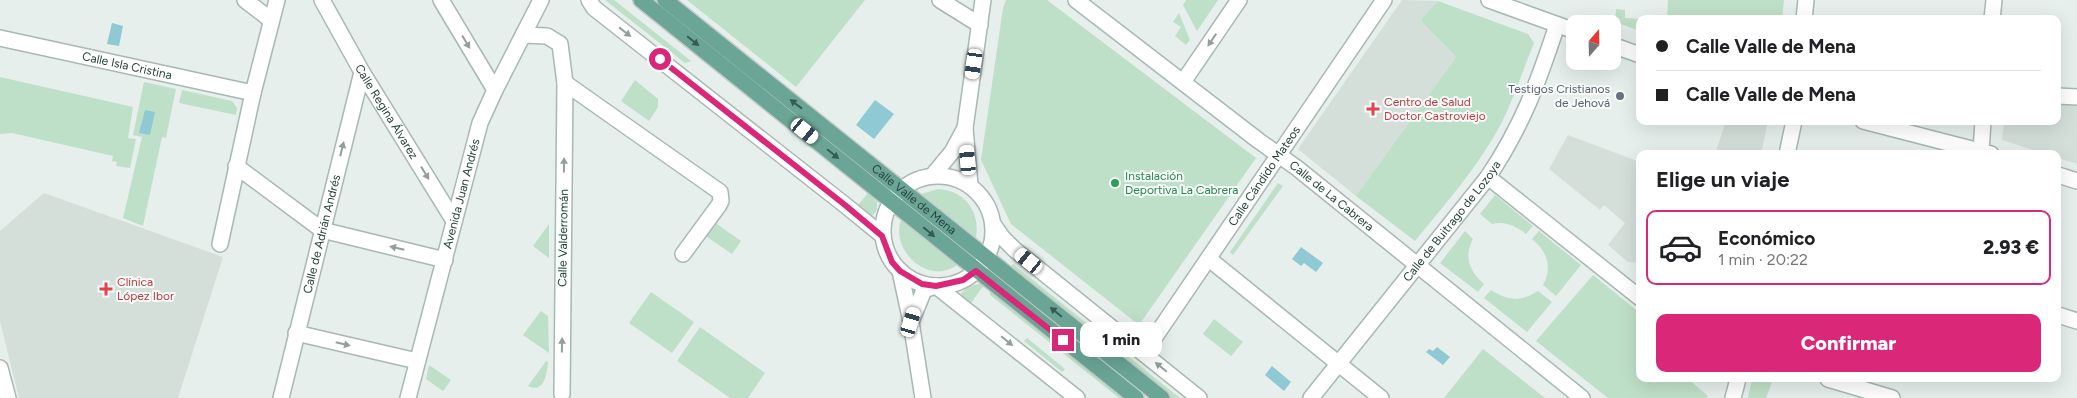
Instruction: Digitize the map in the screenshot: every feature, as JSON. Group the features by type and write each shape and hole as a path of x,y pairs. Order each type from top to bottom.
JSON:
{"main road":[{"name":"Calle Valle de Mena","path":"641,0 897,195 987,257 1162,398"},
{"name":"Calle Valle de Mena","path":"665,0 897,195 976,271 1136,398"}],"street":[{"path":"245,0 272,20"},
{"path":"220,244 236,166 277,0"},
{"name":"Calle Regina Álvarez","path":"322,0 362,72 454,221"},
{"path":"441,0 495,90"},
{"name":"Avenida Juan Andrés","path":"408,398 480,123 541,0"},
{"path":"589,0 594,8 882,236"},
{"path":"940,0 980,25"},
{"path":"970,185 966,128 983,0"},
{"path":"1183,82 1239,0"},
{"name":"Calle Cándido Mateos","path":"1144,353 1278,154 1329,84 1384,0"},
{"path":"1489,0 1566,28"},
{"path":"1804,15 1806,0"},
{"path":"1992,15 1994,0"},
{"name":"Calle de La Cabrera","path":"1079,1 1278,154 1582,398"},
{"name":"Calle de Buitrago de Lozoya","path":"1311,398 1488,177 1509,145 1524,116 1557,25"},
{"name":"Calle Valderromán","path":"523,35 547,36 560,44 565,83 560,397"},
{"name":"Calle Isla Cristina","path":"0,38 254,93"},
{"path":"1621,48 1636,54"},
{"name":"Calle de Adrián Andrés","path":"281,398 362,72"},
{"path":"565,83 720,192 721,201 719,205 683,254"},
{"path":"2061,96 2077,97"},
{"path":"1788,150 1793,125"},
{"path":"1879,125 1978,150"},
{"path":"1983,125 1986,150"},
{"path":"933,175 952,152 966,128"},
{"path":"236,166 322,230 445,260"},
{"path":"911,322 924,290 936,286 963,280 976,271 987,257 993,240 993,224 988,206 979,193 970,185 949,176 933,175 910,182 897,195 884,218 882,236 892,262 900,271 922,284 936,286 1077,398"},
{"path":"2061,176 2077,182"},
{"path":"1488,177 1636,295"},
{"path":"993,224 1002,238 1015,250 1198,398"},
{"path":"1209,258 1338,365 1381,398"},
{"path":"900,271 911,322 923,398"},
{"path":"2061,316 2077,321"},
{"path":"296,334 417,361"},
{"path":"0,368 8,398"},
{"path":"1734,398 1737,382"},
{"path":"1838,382 1892,398"}],"shaded area":[{"name":"Centro de Salud Doctor Castroviejo","path":"1402,0 1438,1 1420,20 1456,57 1356,196 1298,149"},
{"path":"2061,100 2077,101 2077,164 2061,159 2061,150 2033,150 2002,140 2004,125 2061,125"},
{"path":"1725,125 1767,125 1762,150 1716,150"},
{"path":"1568,135 1636,160 1636,263 1628,262 1608,245 1625,223 1604,205 1600,210 1549,169"},
{"name":"Clínica López Ibor","path":"44,193 223,257 178,398 19,398 0,321 0,231"}],"green space":[{"path":"605,0 614,0 691,61 685,63"},
{"path":"687,0 865,0 796,87"},
{"name":"Instalación Deportiva La Cabrera","path":"1006,0 1047,0 1256,158 1139,325 1011,224 981,160 1003,8"},
{"path":"1186,0 1218,0 1197,31 1183,5"},
{"path":"1668,0 1784,0 1782,15 1667,15"},
{"path":"1438,1 1528,34 1534,43 1510,104 1492,140 1461,184 1415,241 1356,196 1456,57 1420,20"},
{"path":"1616,9 1625,10 1625,18 1636,19 1636,30 1621,24 1621,15 1616,15"},
{"path":"1179,13 1190,40 1186,45 1175,36 1181,27 1173,22"},
{"path":"0,77 133,107 128,138 136,139 130,168 116,166 117,162 112,161 113,156 12,133 0,134"},
{"path":"635,80 658,99 658,107 649,121 621,101"},
{"path":"144,82 176,89 166,138 162,137 143,226 123,218 142,137 133,135"},
{"path":"182,90 232,101 237,108 236,115 179,103"},
{"path":"1278,183 1283,186 1233,255 1230,252"},
{"path":"938,189 956,194 969,205 976,220 976,238 921,194"},
{"path":"868,193 877,202 877,210 872,216 858,205"},
{"path":"1495,195 1533,226 1526,234 1510,225 1492,224 1480,214"},
{"path":"901,220 957,265 946,270 935,271 924,268 914,262 901,243 899,232"},
{"path":"714,222 741,241 732,254 704,235"},
{"path":"549,224 549,258 533,246"},
{"path":"1465,231 1473,239 1468,258 1470,264 1475,274 1484,284 1478,292 1440,263"},
{"path":"1539,231 1581,265 1556,296 1543,285 1548,272 1547,260 1545,254 1532,239"},
{"path":"1013,264 1180,398 1171,398 1009,268"},
{"path":"1593,275 1636,310 1636,382 1692,382 1708,396 1706,398 1608,398 1536,341"},
{"path":"981,284 984,285 971,303 962,296 961,293 968,288"},
{"path":"990,290 1124,398 1119,398 990,295"},
{"path":"1491,290 1514,299 1532,295 1538,291 1552,302 1527,332 1484,298"},
{"path":"651,292 694,322 672,353 629,323"},
{"path":"541,311 548,316 549,353 523,335"},
{"path":"1214,319 1243,342 1231,356 1203,334"},
{"path":"700,327 765,373 748,398 730,398 677,361"},
{"path":"1027,338 1065,369 1062,372 1024,341"},
{"path":"1483,349 1545,398 1444,398"},
{"path":"546,361 548,362 544,382 538,387 528,386"},
{"path":"429,365 451,380 443,391 426,379"},
{"path":"1751,382 1772,382 1766,398 1748,398"}],"water":[{"path":"112,23 123,26 119,46 107,44"},
{"path":"875,100 894,114 874,139 856,125"},
{"path":"145,110 155,112 150,135 139,133"},
{"path":"1301,247 1323,263 1316,272 1304,263 1301,266 1292,259"},
{"path":"1437,347 1450,357 1443,365 1426,352 1429,349 1433,351"},
{"path":"1272,366 1291,382 1284,391 1265,375"}],"place":[{"name":"Testigos Cristianos de Jehová","path":"1620,96"},
{"name":"Centro de Salud Doctor Castroviejo","path":"1373,109"},
{"name":"Instalación Deportiva La Cabrera","path":"1115,183"},
{"name":"Clínica López Ibor","path":"106,289"}],"route":[{"path":"660,59 882,236 892,262 900,271 922,284 936,286 963,280 976,271 1063,340"}]}
